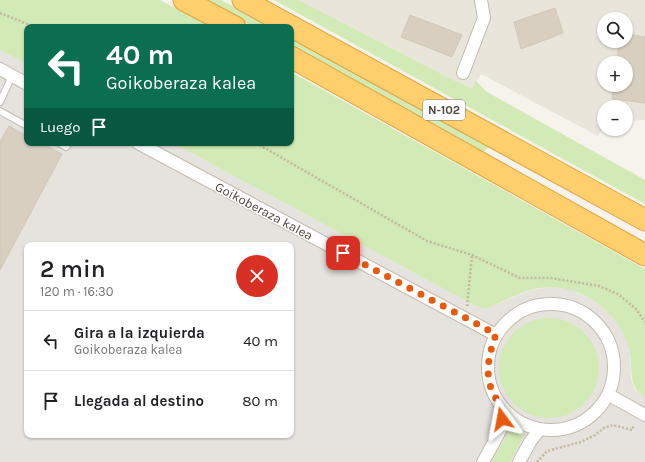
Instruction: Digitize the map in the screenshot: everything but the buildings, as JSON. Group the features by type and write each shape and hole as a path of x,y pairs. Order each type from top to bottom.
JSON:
{"highway":[{"path":"184,0 229,24"},
{"name":"N-102","path":"243,0 287,24"},
{"name":"N-102","path":"294,28 645,220"},
{"name":"N-102","path":"294,59 645,256"}],"street":[{"path":"463,73 484,18 481,0"},
{"path":"0,69 24,82"},
{"name":"Goikoberaza kalea","path":"144,146 496,334"},
{"path":"550,303 572,307 591,317 605,333 614,353 615,375 609,395 597,412 580,424 560,431 539,430 520,422 503,409 493,392 488,373 489,353 496,334 510,318 529,307 550,303"},
{"path":"609,395 645,415"},
{"path":"483,462 501,429 503,409"},
{"path":"519,462 530,442 539,430"}],"lane":[{"path":"0,102 12,76"},
{"path":"0,111 24,124"}],"path":[{"path":"0,13 27,24"},
{"path":"261,146 427,241 472,254 520,278 558,278 599,286 618,294 636,309 645,322"},
{"path":"466,318 472,254"},
{"path":"537,462 547,451 581,442 604,428 613,426 632,430 634,425"}],"shaded area":[{"path":"299,0 645,0 645,120 633,121 633,100 597,100 597,135 481,74 472,88 451,79"},
{"path":"0,50 24,62 24,146 179,146 474,305 485,309 531,290 549,287 569,289 593,300 612,315 624,331 630,350 631,378 635,390 645,398 645,462 0,462"}],"green space":[{"path":"0,0 160,0 204,24 24,24 24,62 0,50"},
{"path":"206,0 221,0 265,24 249,24"},
{"path":"274,0 299,0 451,79 472,88 476,81 487,92 645,180 645,204"},
{"path":"294,40 489,147 482,153 294,49"},
{"path":"294,74 645,269 645,398 635,388 629,348 623,333 615,320 604,308 591,299 577,292 562,288 546,287 530,290 485,309 474,305 179,146 294,146"},
{"path":"549,318 568,322 584,333 595,349 599,368 595,387 584,403 568,414 549,418 530,414 514,403 503,387 499,368 503,349 514,333 530,322"},
{"path":"512,426 525,433 510,462 492,462"}],"route":[{"path":"343,253 496,334 489,353 488,373 493,392 503,409 502,419"}]}
